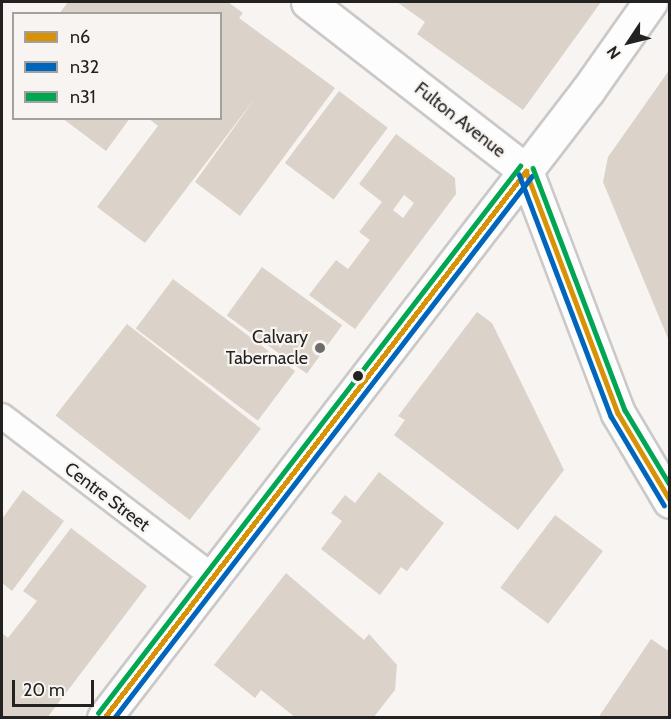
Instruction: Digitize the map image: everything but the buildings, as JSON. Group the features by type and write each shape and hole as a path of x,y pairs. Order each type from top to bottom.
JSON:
{"main road":[{"name":"Fulton Avenue","path":"308,2 526,171"},
{"path":"104,717 526,171 650,2"},
{"path":"526,171 618,413 669,501"}],"street":[{"name":"Centre Street","path":"2,416 213,577"}],"transit line":[{"name":"n31","path":"98,713 520,166"},
{"name":"n31","path":"533,168 625,410 670,485"},
{"name":"n6","path":"526,171 618,413 670,500"},
{"name":"n6","path":"104,718 526,171"},
{"name":"n32","path":"519,174 611,416 664,505"},
{"name":"n32","path":"114,718 532,176"}],"place":[{"name":"Calvary Tabernacle","path":"320,348"}]}
